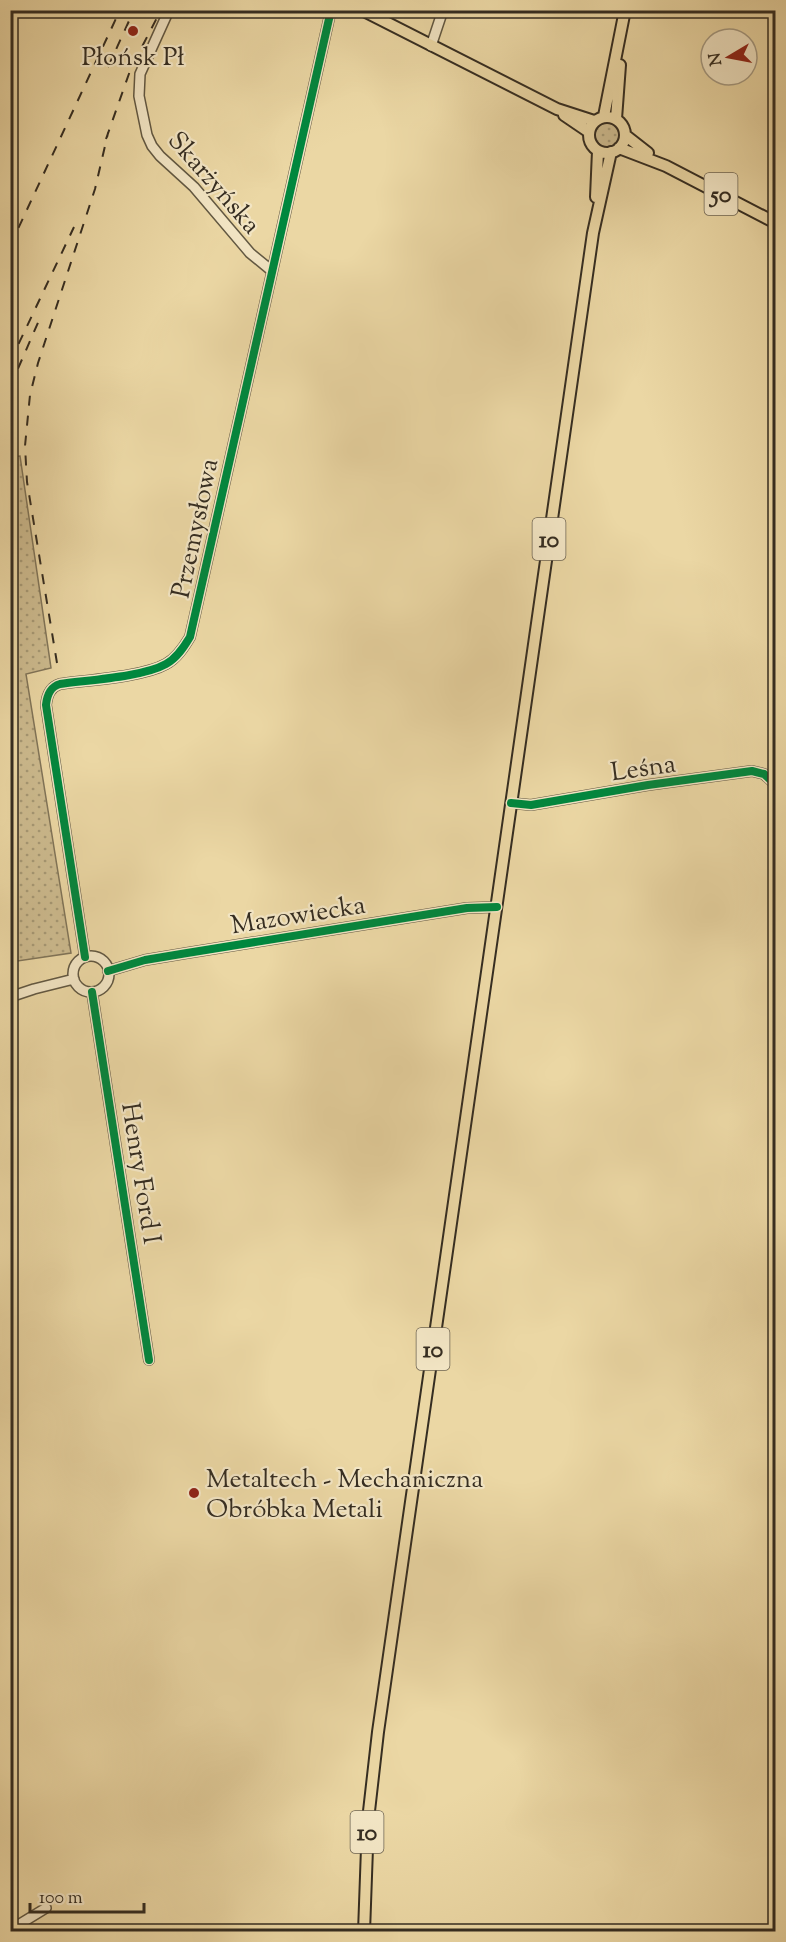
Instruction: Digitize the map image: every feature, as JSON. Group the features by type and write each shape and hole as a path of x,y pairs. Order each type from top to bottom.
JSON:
{"main road":[{"path":"362,10 557,109 589,132 599,119 622,31"},
{"path":"616,119 625,10"},
{"path":"557,109 599,119 616,119 622,125 625,135"},
{"name":"10","path":"364,1932 368,1820 378,1732 593,233 598,151 591,144 589,132"},
{"name":"10","path":"593,233 615,150 625,135"},
{"name":"50","path":"625,135 666,165 776,223"},
{"path":"598,151 615,150"},
{"name":"50","path":"615,150 666,165"}],"street":[{"name":"Skarżyńska","path":"169,10 140,74 138,84 147,135 160,156 194,187 250,253 272,271"},
{"name":"Przemysłowa","path":"86,957 46,705 47,696 55,686 60,684 150,670 167,664 181,652 190,637 331,10"},
{"path":"430,46 443,10"},
{"name":"Leśna","path":"511,803 531,805 648,785 752,771 764,774 776,785"},
{"name":"Mazowiecka","path":"108,971 145,960 187,952 467,908 496,907"},
{"path":"91,956 102,960 108,971 107,982 103,987 92,992 82,990 74,980 75,966 86,957 91,956"},
{"path":"10,997 74,980"},
{"name":"Henry Ford I","path":"92,992 149,1360"},
{"path":"10,1930 46,1908"}],"shaded area":[{"path":"607,123 616,126 619,135 616,144 607,147 598,144 595,135 598,126"},
{"path":"20,456 51,668 26,674 71,953 11,962 10,457"}],"railway":[{"path":"10,246 120,10"},
{"path":"108,67 134,10"},
{"path":"106,139 131,68 161,10"},
{"path":"57,663 27,482 25,446 30,395 38,363 95,189 108,133"},
{"path":"10,362 74,227"},
{"path":"10,387 40,318"}],"cycle path":[{"path":"85,957 46,705 47,698 51,689 60,684 130,675 166,664 174,659 190,637 331,10"},
{"path":"511,803 531,805 648,785 752,771 764,774 776,785"},
{"path":"108,971 145,960 187,953 467,908 497,907"},
{"path":"92,992 149,1360"}],"place":[{"name":"Płońsk Pł","path":"133,31"},
{"name":"Metaltech - Mechaniczna Obróbka Metali","path":"194,1493"}]}
